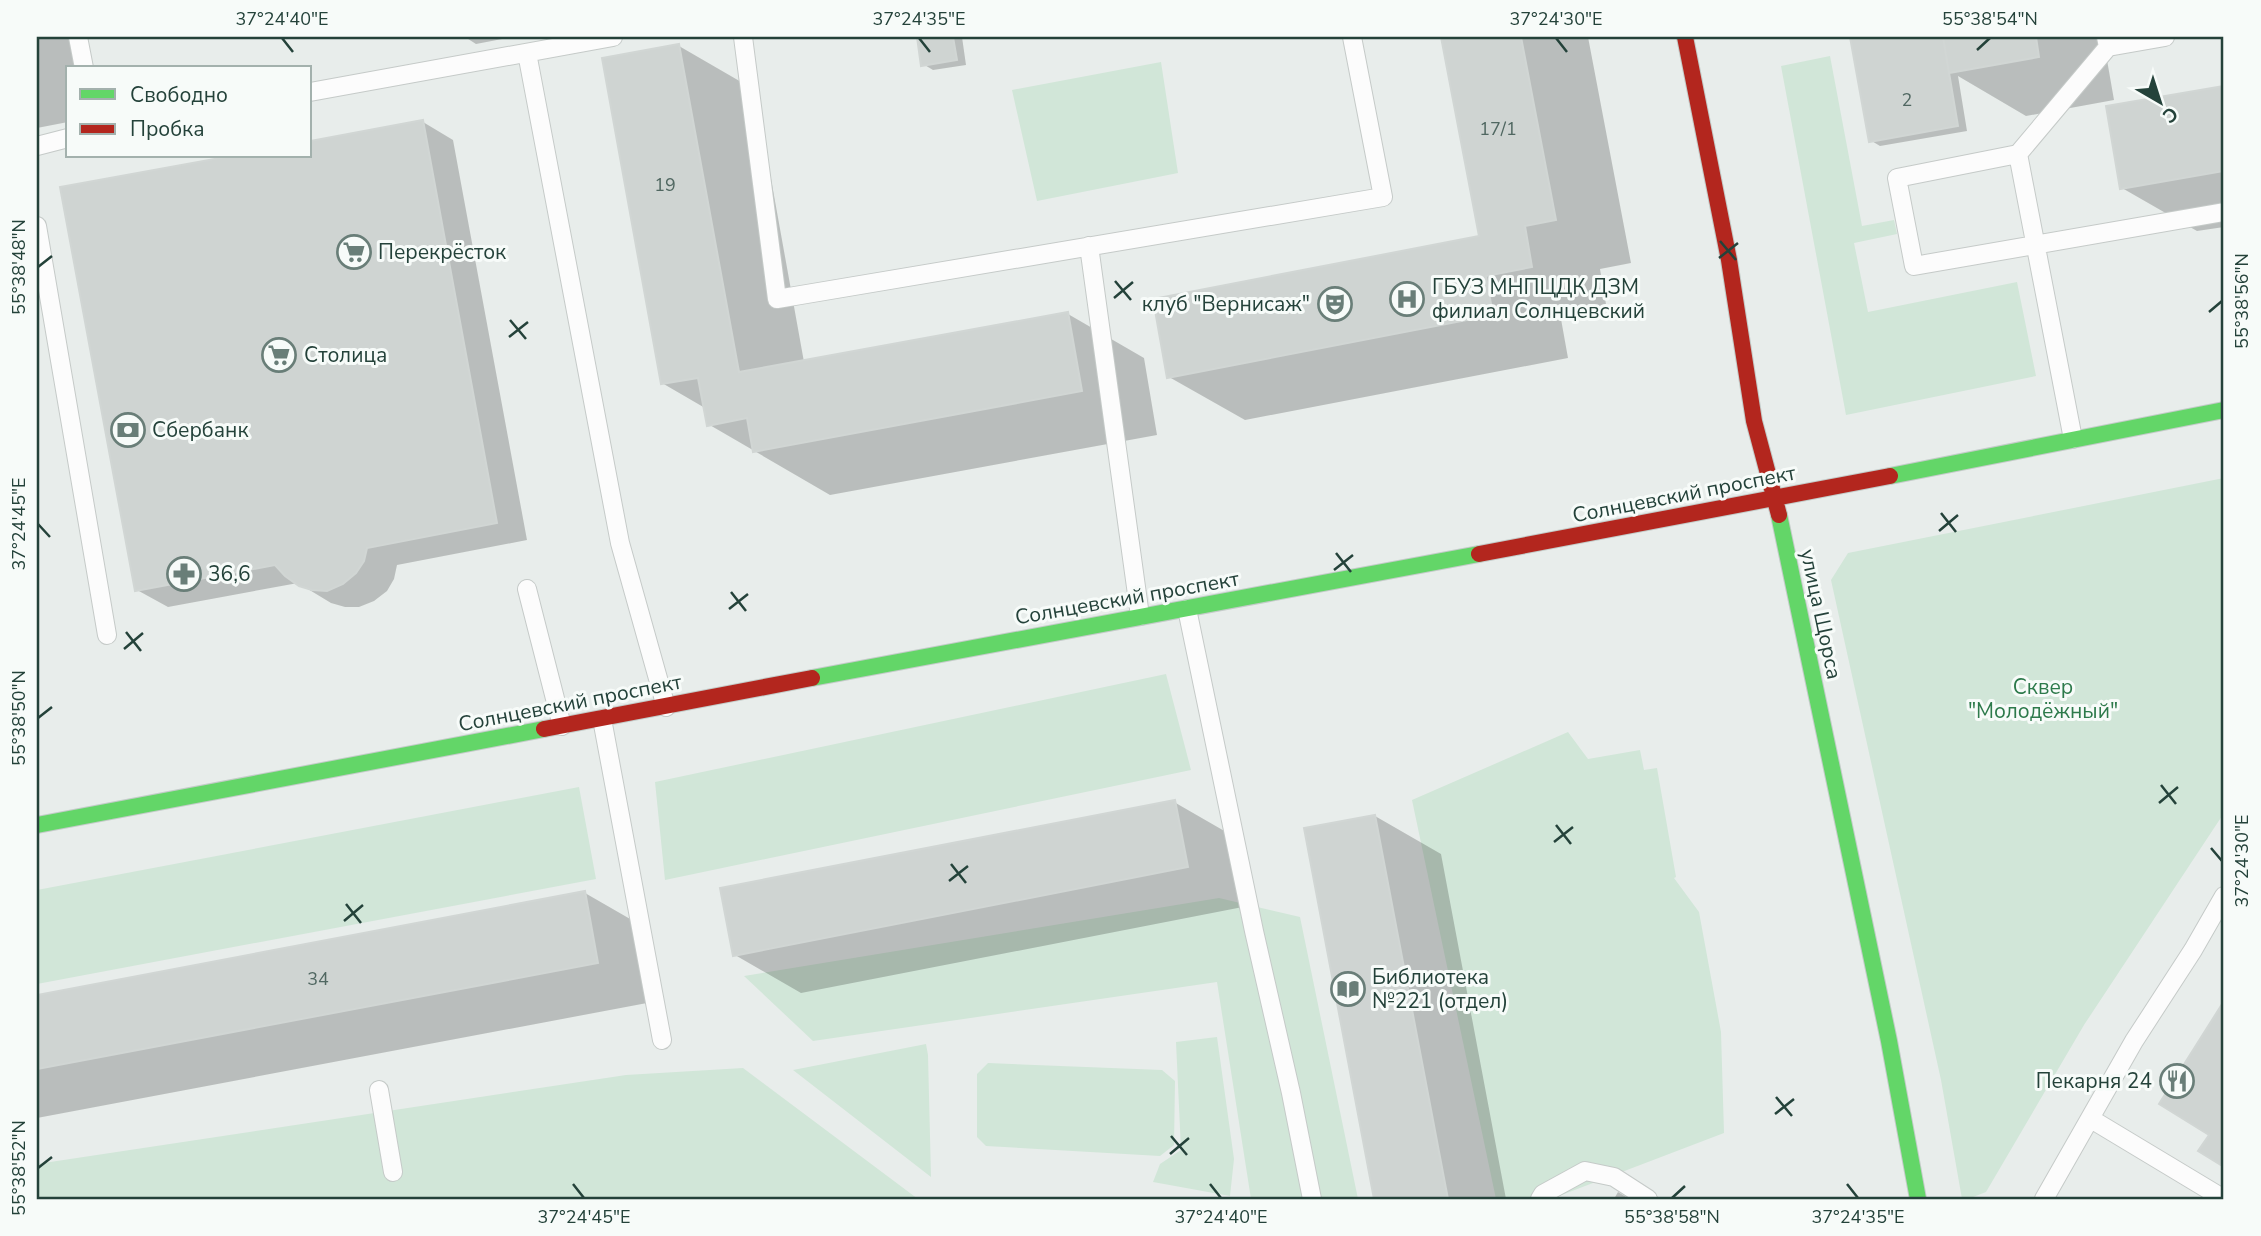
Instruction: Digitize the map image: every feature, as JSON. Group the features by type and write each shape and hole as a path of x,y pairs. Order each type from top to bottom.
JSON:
{"street":[{"name":"улица Щорса","path":"1685,37 1729,260 1754,421 1776,499 1889,1041 1918,1199"},
{"name":"Солнцевский проспект","path":"37,825 1140,616 1776,499 2224,410"}],"lane":[{"path":"78,37 84,66"},
{"path":"312,92 527,53 547,43 613,37"},
{"path":"743,37 777,299 1382,197 1352,37"},
{"path":"2165,37 2107,42 2018,154 1897,178 1914,266 2224,212"},
{"path":"527,53 620,543 666,707"},
{"path":"37,146 66,139"},
{"path":"2018,154 2073,439"},
{"path":"37,226 107,635"},
{"path":"1089,246 1140,616"},
{"path":"527,589 562,726"},
{"path":"1187,609 1312,1199"},
{"path":"602,719 663,1040"},
{"path":"2045,1199 2134,1041 2193,950 2224,896"},
{"path":"379,1090 393,1172"},
{"path":"2091,1119 2224,1199"},
{"path":"1540,1199 1543,1194 1585,1171 1614,1177 1648,1199"}],"green space":[{"path":"1830,56 1862,226 1894,220 1897,234 1854,243 1868,312 2017,282 2036,376 1846,415 1781,66"},
{"path":"1161,62 1178,173 1037,201 1012,90"},
{"name":"Сквер \"Молодёжный\"","path":"2224,478 2224,813 2084,1025 1986,1192 1962,1199 1941,1080 1831,580 1848,553"},
{"path":"1166,674 1191,770 665,880 655,782"},
{"path":"1568,732 1588,759 1640,750 1644,770 1657,768 1676,877 1674,878 1699,912 1721,1032 1724,1133 1551,1199 1496,1199 1412,800"},
{"path":"579,787 596,879 37,984 37,890"},
{"path":"1219,898 1300,917 1358,1199 1251,1199 1217,982 813,1041 744,976"},
{"path":"1217,1037 1234,1159 1230,1196 1153,1182 1160,1164 1181,1150 1176,1042"},
{"path":"926,1044 931,1177 793,1070"},
{"path":"988,1063 1162,1070 1175,1081 1174,1145 1160,1156 986,1146 977,1137 977,1074"},
{"path":"743,1068 918,1199 37,1199 37,1164 626,1075"}],"building":[{"path":"917,37 953,37 957,60 921,66"},
{"path":"1441,37 1521,37 1556,220 1525,226 1532,267 1486,276 1493,315 1167,378 1153,299 1479,236"},
{"path":"1850,37 1943,37 1958,126 1869,142"},
{"path":"1943,37 2036,37 2039,57 1949,73"},
{"path":"679,44 739,372 1068,312 1082,391 753,452 747,418 707,426 698,378 661,384 602,58"},
{"path":"2224,86 2224,171 2120,189 2106,106"},
{"name":"Столица","path":"423,120 497,523 367,548 364,561 356,573 343,584 327,591 299,586 275,565 135,591 60,187 220,158 312,158 312,141"},
{"path":"1175,800 1188,867 733,956 720,888"},
{"path":"1375,815 1448,1199 1374,1199 1304,828"},
{"path":"585,891 598,963 37,1069 37,995"},
{"path":"2224,1001 2224,1167 2198,1151 2209,1135 2159,1104"}],"traffic: fast":[{"path":"1890,476 2224,410"},
{"path":"1779,515 1889,1041 1918,1199"},
{"path":"812,678 1479,554"},
{"path":"37,825 544,729"}],"traffic: jam":[{"path":"1685,37 1729,260 1754,421 1779,515"},
{"path":"1479,554 1890,476"},
{"path":"544,729 812,678"}],"place":[{"name":"Перекрёсток","path":"354,252"},
{"name":"ГБУЗ МНПЦДК ДЗМ филиал Солнцевский","path":"1407,299"},
{"name":"клуб \"Вернисаж\"","path":"1335,304"},
{"name":"Столица","path":"279,355"},
{"name":"Сбербанк","path":"128,430"},
{"name":"36,6","path":"184,574"},
{"name":"Библиотека №221 (отдел)","path":"1348,989"},
{"name":"Пекарня 24","path":"2177,1081"}]}
